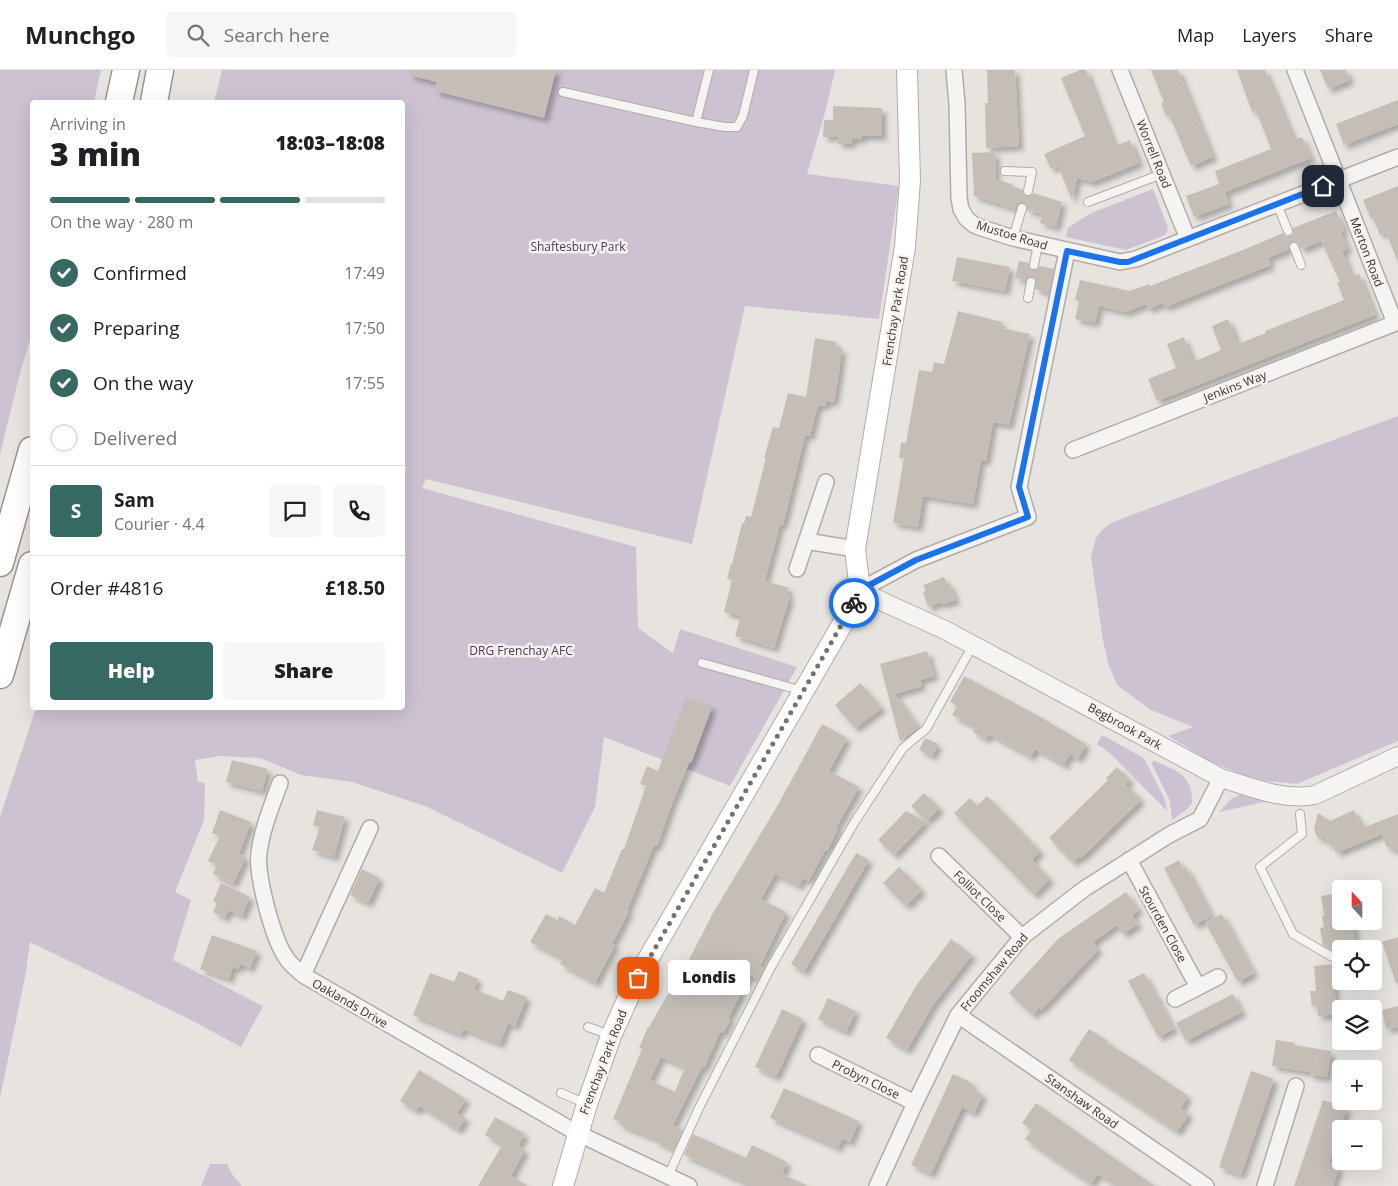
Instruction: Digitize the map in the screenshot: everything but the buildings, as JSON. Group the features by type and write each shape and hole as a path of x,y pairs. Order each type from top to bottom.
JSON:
{"highway":[{"path":"120,100 126,70"},
{"path":"154,100 160,70"},
{"path":"0,564 30,457"},
{"path":"0,675 30,572"}],"main road":[{"name":"Frenchay Park Road","path":"563,1186 577,1133 611,1036 638,978 854,604 860,590 855,549 905,247 910,180 907,70"}],"street":[{"name":"Mustoe Road","path":"954,70 957,104 958,191 961,209 974,225 1013,238 1120,262 1128,262 1398,157"},
{"name":"Worrell Road","path":"1120,70 1188,239"},
{"name":"Merton Road","path":"1295,70 1396,323"},
{"path":"860,590 916,560 1028,517 1019,487 1067,251"},
{"name":"Jenkins Way","path":"1072,450 1396,323"},
{"path":"797,569 826,482"},
{"path":"806,541 855,549"},
{"name":"Begbrook Park","path":"860,590 973,645 1221,778 1268,793 1315,795 1398,756"},
{"name":"Froomshaw Road","path":"877,1186 958,1015 1022,937 1084,889 1169,835 1200,819 1221,778"},
{"name":"Oaklands Drive","path":"280,783 269,814 259,854 260,873 267,907 278,942 287,960 303,975 577,1133"},
{"path":"303,975 370,828"},
{"name":"Folliot Close","path":"939,856 1022,937"},
{"name":"Stourden Close","path":"1129,860 1198,987"},
{"path":"1175,999 1218,977"},
{"name":"Stanshaw Road","path":"958,1015 1206,1186"},
{"name":"Probyn Close","path":"818,1055 915,1103"},
{"path":"1265,1186 1296,1086"},
{"path":"577,1133 689,1186"}],"lane":[{"path":"696,122 709,70"},
{"path":"563,92 725,128 737,127 744,116 754,70"},
{"path":"1005,171 1032,172 1028,191"},
{"path":"1088,202 1162,174"},
{"path":"1277,204 1288,231"},
{"path":"1013,238 1022,208"},
{"path":"1034,265 1038,244"},
{"path":"1294,247 1301,265"},
{"path":"1028,298 1031,282"},
{"path":"668,1176 699,1108 771,966 854,823 903,748 926,729 973,645"},
{"path":"702,663 803,691"},
{"path":"1300,814 1302,834 1260,867 1293,934 1332,957"},
{"path":"588,1027 611,1036"},
{"path":"561,1093 587,1104"}],"green space":[{"path":"0,70 101,70 94,100 30,100 30,340 0,454"},
{"path":"222,70 835,70 807,174 899,186 879,319 745,306 692,544 426,479 422,488 636,547 638,628 673,653 680,629 797,667 730,786 604,737 595,807 562,873 425,806 352,782 301,775 260,758 219,756 195,760 198,782 205,783 204,820 175,892 191,900 173,960 263,1006 241,1047 191,1020 30,942 26,972 0,1098 0,817 35,710 405,710 405,100 214,100"},
{"path":"1153,189 1167,225 1168,230 1165,235 1126,250 1066,237 1068,228 1089,214"},
{"path":"1398,416 1398,741 1297,784 1254,780 1208,760 1168,736 1193,727 1151,710 1117,685 1108,663 1091,557 1096,538 1111,523"},
{"path":"1102,735 1144,758 1165,800 1167,811 1111,754 1097,744"},
{"path":"1155,761 1177,771 1187,780 1190,786 1192,803 1172,820 1170,801 1151,762"},
{"path":"1241,794 1272,800 1219,812 1231,799"},
{"path":"210,1164 227,1164 232,1174 242,1186 201,1186"}],"way so far":[{"path":"638,978 854,603"}],"place":[{"name":"Londis","path":"638,978"}],"route":[{"path":"854,603 860,590 916,560 1028,517 1019,487 1067,251 1128,262 1323,186"}],"park label":[{"name":"Shaftesbury Park","path":"578,246"},
{"name":"DRG Frenchay AFC","path":"521,650"}]}
